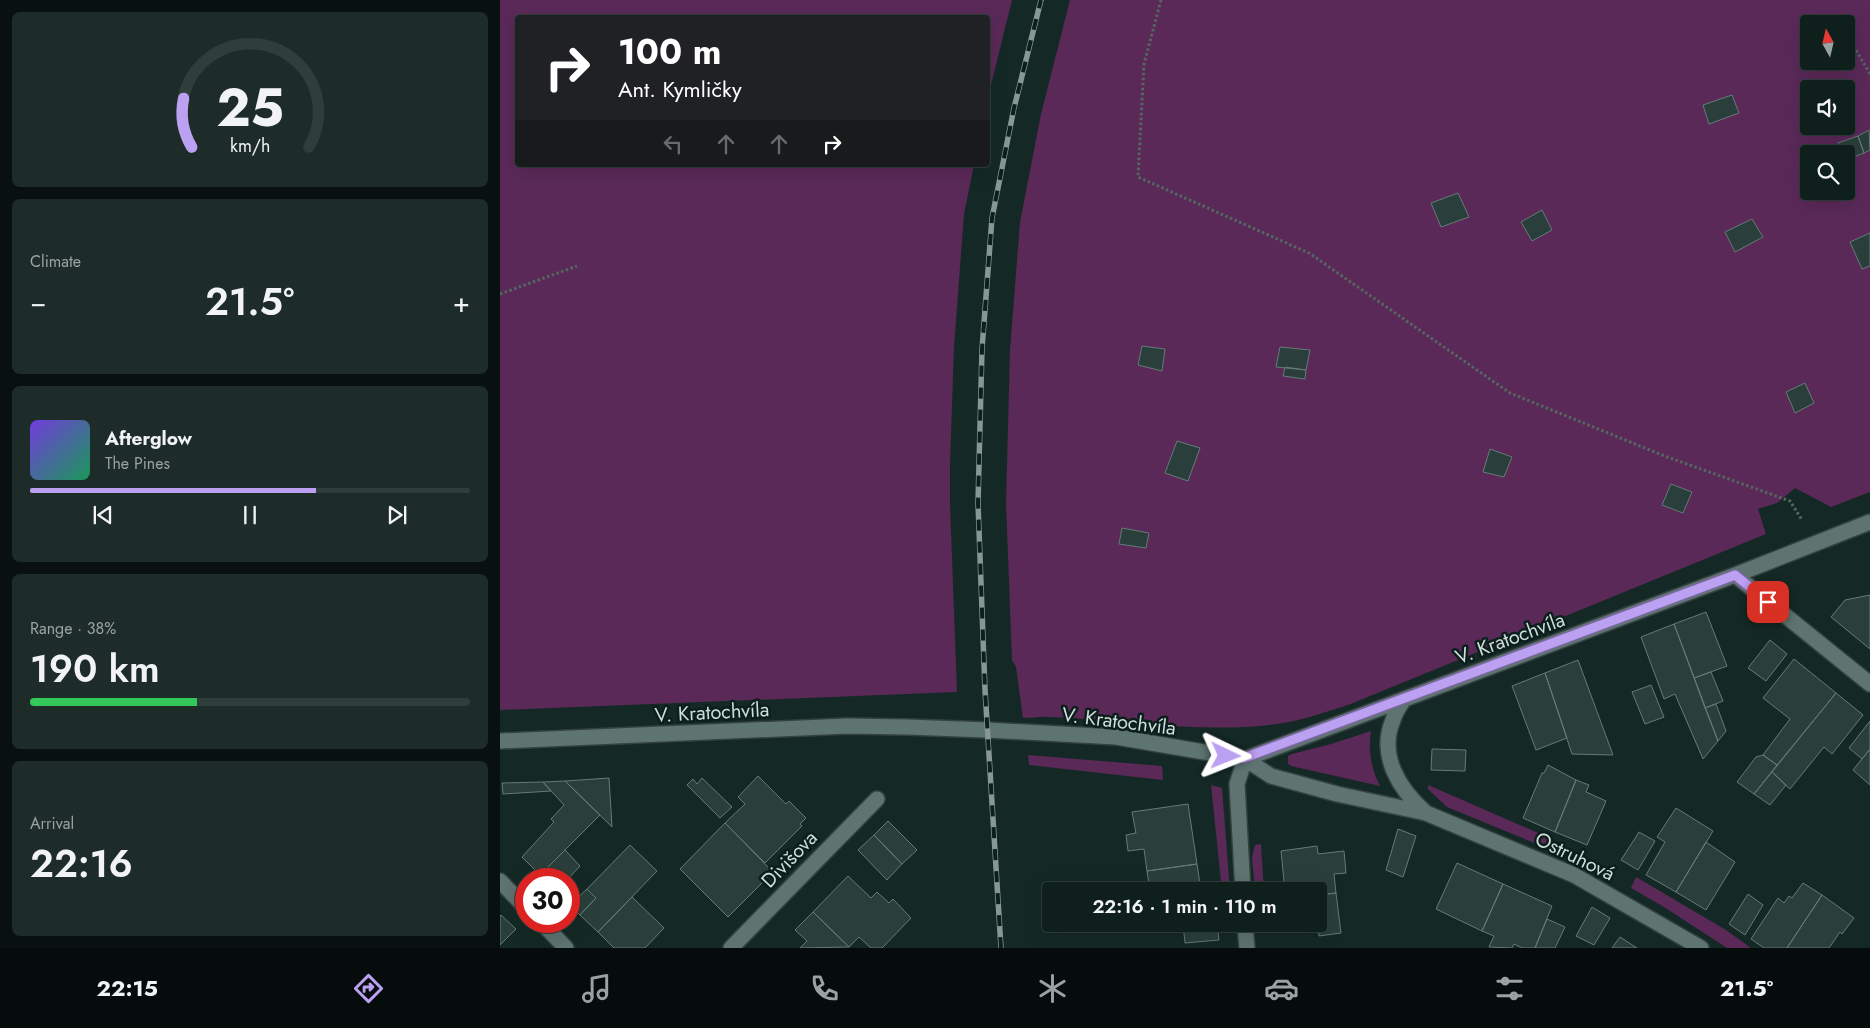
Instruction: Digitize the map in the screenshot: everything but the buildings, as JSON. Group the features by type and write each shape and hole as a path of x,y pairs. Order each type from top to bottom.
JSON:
{"street":[{"name":"V. Kratochvíla","path":"500,742 847,726 908,727 1116,737 1244,758 1735,575 1870,522"},
{"path":"1735,575 1870,684"},
{"name":"Ostruhová","path":"1404,699 1392,720 1388,741 1389,760 1406,792 1426,813"},
{"path":"1242,882 1237,784 1244,758"},
{"name":"Ostruhová","path":"1244,758 1271,776 1337,794 1426,813 1574,875 1701,948"},
{"name":"Divišova","path":"731,948 876,799"},
{"path":"500,881 515,897"},
{"path":"1246,932 1247,948"},
{"path":"552,933 566,948"}],"path":[{"path":"1161,0 1144,64 1138,178 1309,253 1510,393 1662,455 1790,501 1817,543"},
{"path":"1855,48 1870,74"},
{"path":"500,294 577,266"}],"shaded area":[{"path":"500,0 1012,0 990,89 990,15 515,15 515,167 974,167 964,214 954,347 950,464 957,692 500,710"},
{"path":"1070,0 1870,0 1870,492 1831,507 1795,488 1777,503 1758,509 1766,534 1348,705 1310,717 1270,725 1215,728 1046,717 1023,718 1016,667 1012,660 1006,503 1010,350 1020,222 1041,114"},
{"path":"1371,731 1371,759 1374,773 1380,786 1288,764 1288,756 1292,754"},
{"path":"1028,755 1162,766 1163,780 1029,765"},
{"path":"1211,785 1222,788 1229,882 1221,882"},
{"path":"1428,785 1552,839 1549,849 1447,807 1428,789"},
{"path":"1261,844 1263,882 1254,882 1252,857 1255,845"},
{"path":"1636,877 1726,930 1751,948 1727,948 1631,888"}],"railway":[{"path":"1001,948 985,690 978,503 982,349 992,218 1014,108 1041,0"}],"route":[{"path":"1226,756 1244,758 1735,575 1768,602"}]}
